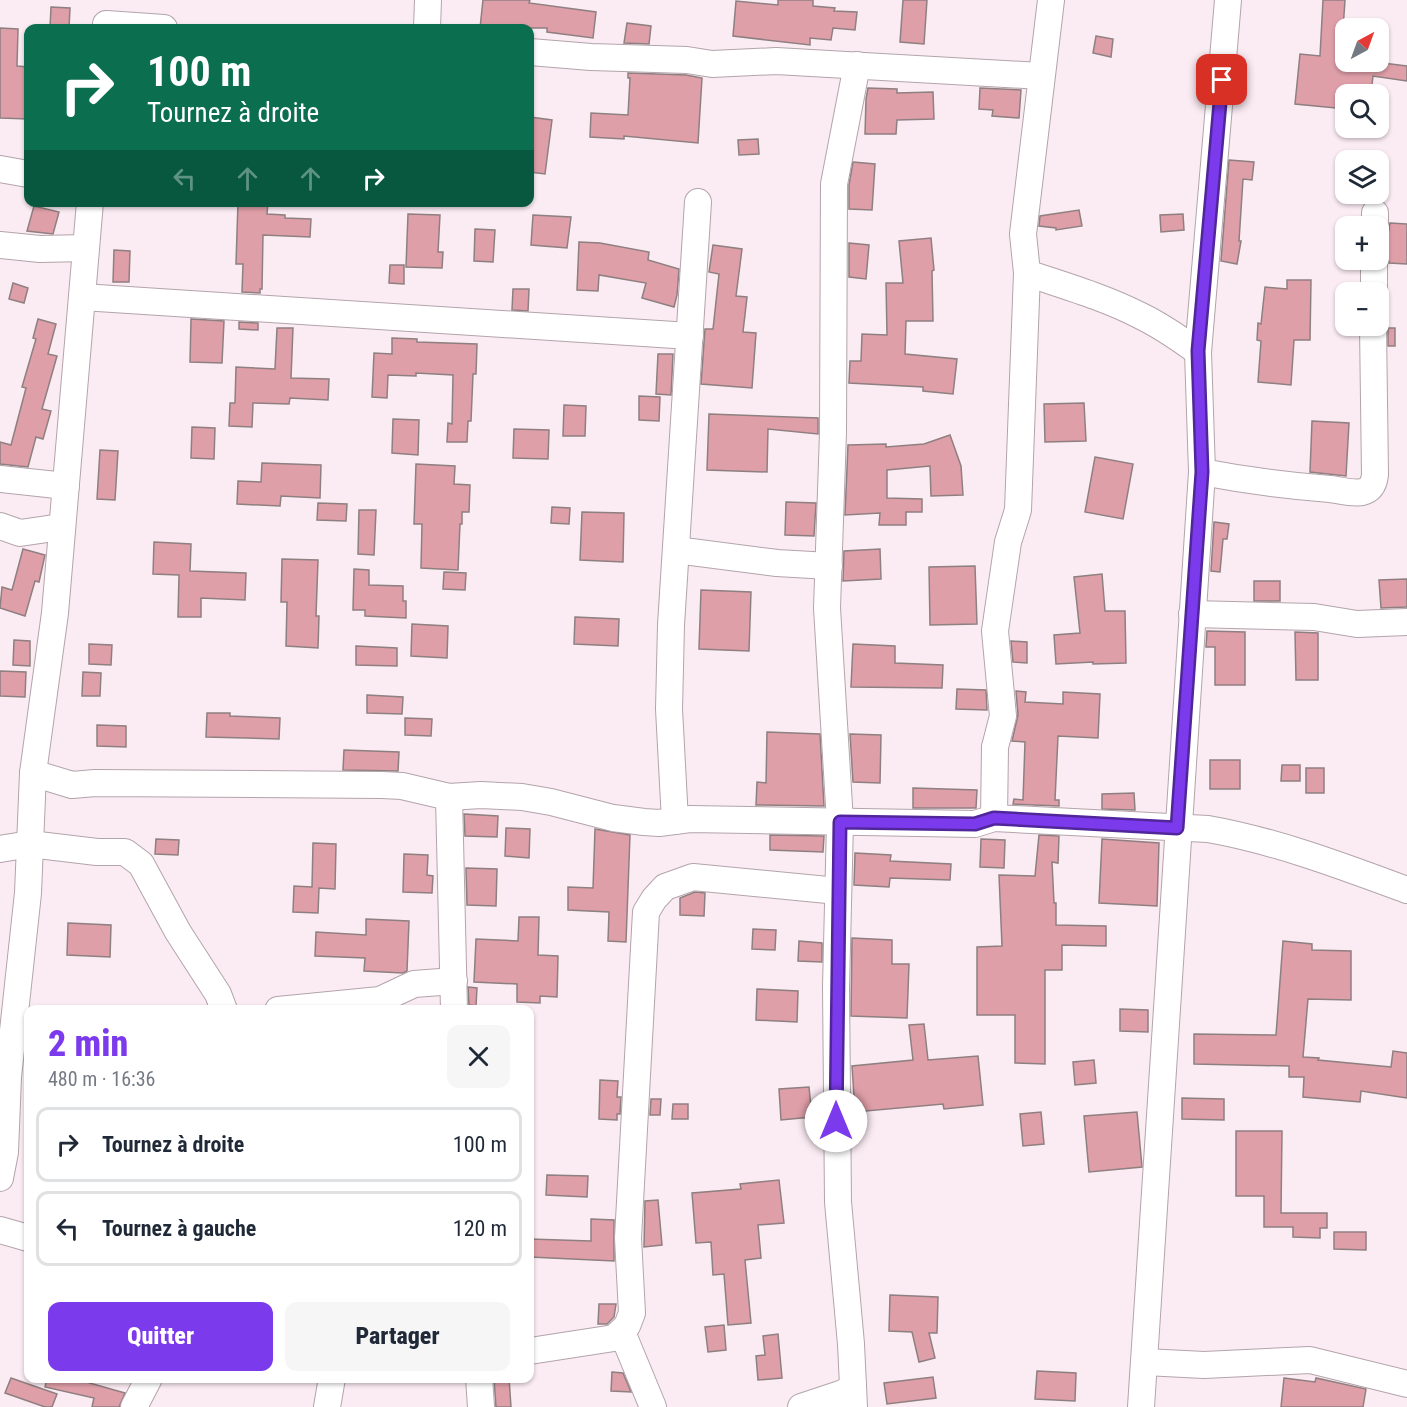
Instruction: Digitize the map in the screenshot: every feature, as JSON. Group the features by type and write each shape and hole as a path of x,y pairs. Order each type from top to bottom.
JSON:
{"street":[{"path":"427,24 429,0"},
{"path":"994,818 995,747 1003,716 995,631 1008,542 1018,510 1027,273 1023,234 1051,0"},
{"path":"1141,1407 1202,472 1198,351 1228,0"},
{"path":"106,17 143,24"},
{"path":"534,52 591,57 687,60 712,64 776,61 1041,76"},
{"path":"853,1396 836,1155 840,822 827,608 832,432 834,184 857,65"},
{"path":"0,169 24,173"},
{"path":"675,821 669,709 676,550 698,202"},
{"path":"0,1178 5,1152 8,1077 28,893 33,773 55,613 90,207"},
{"path":"0,245 39,249 86,248"},
{"path":"1027,273 1108,301 1140,315 1198,351"},
{"path":"82,297 690,336"},
{"path":"1202,472 1249,481 1324,489 1362,492 1369,488 1374,483 1375,475 1373,336"},
{"path":"0,478 66,486"},
{"path":"0,526 20,533 61,527"},
{"path":"676,550 796,566 829,566"},
{"path":"1192,614 1314,617 1357,624 1407,622"},
{"path":"33,773 72,785 94,783 402,786 449,797 481,795 522,797 613,818 644,822 690,819 975,824 994,818 1208,830 1243,835 1407,890"},
{"path":"449,797 454,1005"},
{"path":"0,849 30,844 97,852 125,852 132,856 141,864 178,932 218,994 222,1005"},
{"path":"534,1350 614,1338 627,1326 632,1313 628,1238 646,912 654,899 665,887 693,877 838,891"},
{"path":"329,1005 380,1000 404,986 453,981"},
{"path":"0,1230 24,1238"},
{"path":"622,1332 653,1407"},
{"path":"1145,1362 1204,1365 1310,1360 1407,1384"},
{"path":"134,1407 146,1383"},
{"path":"327,1407 331,1383"},
{"path":"479,1383 481,1407"},
{"path":"801,1407 849,1390 853,1396"}],"building":[{"path":"483,0 530,0 529,3 596,12 593,38 547,32 547,28 534,28 534,24 480,24"},
{"path":"778,0 813,0 813,6 835,8 834,11 857,12 855,30 833,28 831,40 810,38 810,45 733,36 736,1 778,5"},
{"path":"903,0 927,0 924,44 900,42"},
{"path":"1323,0 1345,0 1344,18 1335,18 1335,72 1389,72 1389,64 1407,66 1407,81 1373,76 1372,84 1335,84 1335,108 1295,104 1300,54 1320,56"},
{"path":"51,7 70,8 69,24 50,24"},
{"path":"627,23 651,26 649,44 624,43"},
{"path":"0,28 18,29 17,66 24,67 24,119 0,118"},
{"path":"1096,36 1113,39 1111,57 1093,53"},
{"path":"628,73 686,75 702,78 698,143 624,136 624,139 590,137 591,113 628,115 630,78 628,78"},
{"path":"868,88 897,89 897,93 933,92 934,119 897,120 896,134 865,134"},
{"path":"980,88 1021,90 1019,118 992,116 993,110 979,109"},
{"path":"534,118 552,120 545,174 534,173"},
{"path":"758,139 759,154 739,155 738,140"},
{"path":"1229,160 1254,162 1252,180 1243,179 1239,241 1241,241 1237,264 1221,261"},
{"path":"853,162 875,164 872,210 849,209 849,185"},
{"path":"34,207 59,212 53,234 27,231"},
{"path":"238,207 268,207 267,214 285,215 285,218 311,219 310,237 263,235 260,293 242,292 243,264 236,264"},
{"path":"1079,210 1082,226 1056,230 1056,228 1039,226 1040,216"},
{"path":"408,214 440,215 438,252 443,252 442,268 406,267"},
{"path":"1183,214 1184,230 1161,232 1160,215"},
{"path":"533,215 571,217 567,248 531,245"},
{"path":"1390,223 1407,224 1407,264 1389,263"},
{"path":"475,229 495,230 493,262 474,261"},
{"path":"931,238 934,270 932,271 933,321 906,321 905,354 957,359 953,394 923,391 923,387 849,383 850,361 861,361 862,334 887,335 886,283 903,283 899,241"},
{"path":"579,242 600,243 649,252 648,260 679,269 674,307 642,298 646,283 599,275 598,291 577,290"},
{"path":"849,243 869,245 866,279 849,277"},
{"path":"713,245 742,249 736,296 747,297 743,332 756,333 752,388 701,384 705,329 713,329 719,274 709,272"},
{"path":"114,250 130,251 129,282 113,282"},
{"path":"390,265 404,265 404,284 389,283"},
{"path":"1287,280 1311,280 1310,340 1294,340 1291,385 1258,382 1261,341 1257,340 1258,323 1261,324 1265,287 1287,289"},
{"path":"13,283 28,288 24,303 9,299"},
{"path":"513,289 529,289 528,311 512,310"},
{"path":"38,319 56,324 48,354 57,356 42,409 51,411 43,439 36,437 28,467 0,464 0,442 11,445 26,388 22,387 36,339 33,338"},
{"path":"191,319 224,321 222,363 190,362"},
{"path":"239,322 258,323 258,330 239,329"},
{"path":"277,328 293,328 291,378 329,379 328,400 290,398 289,404 253,403 252,427 229,426 230,403 235,403 236,367 275,369"},
{"path":"1389,328 1395,328 1395,346 1388,346"},
{"path":"392,338 417,339 417,342 477,344 476,374 473,374 471,421 468,421 467,442 447,442 448,423 452,424 453,375 416,373 416,376 388,375 387,398 372,397 374,353 392,354"},
{"path":"658,354 673,354 671,395 656,394"},
{"path":"639,396 660,397 659,421 639,420"},
{"path":"1084,403 1086,441 1045,442 1044,404"},
{"path":"564,405 586,406 585,436 563,436"},
{"path":"709,414 818,418 818,434 768,429 767,472 707,470"},
{"path":"393,419 419,420 418,455 392,453"},
{"path":"1312,421 1349,423 1346,476 1310,472"},
{"path":"192,427 215,428 214,459 191,458"},
{"path":"514,429 549,430 548,459 513,458"},
{"path":"950,435 961,466 963,495 931,496 930,466 887,470 887,498 922,499 922,512 906,512 906,525 879,525 880,513 845,515 848,445 886,444 886,447 924,444"},
{"path":"100,450 118,451 115,500 97,499"},
{"path":"1095,457 1133,464 1123,519 1085,512"},
{"path":"262,463 321,465 320,498 281,496 280,506 237,504 238,481 261,482"},
{"path":"416,464 455,466 454,484 470,485 469,512 462,512 462,524 460,524 458,570 421,568 422,524 414,524"},
{"path":"786,502 816,503 814,536 785,535"},
{"path":"318,503 347,504 346,521 317,520"},
{"path":"552,507 570,508 569,524 551,523"},
{"path":"359,510 376,510 374,555 358,554"},
{"path":"582,512 624,513 623,562 580,560"},
{"path":"1214,522 1229,524 1227,539 1223,539 1220,572 1211,571"},
{"path":"154,542 191,544 190,571 246,573 245,600 201,598 201,617 178,617 179,575 153,574"},
{"path":"23,549 45,555 39,582 35,581 25,616 0,608 2,587 12,590"},
{"path":"880,549 881,579 843,581 844,551"},
{"path":"282,559 318,560 316,616 319,616 318,648 286,646 287,602 281,602"},
{"path":"975,566 977,624 930,625 929,567"},
{"path":"354,569 369,570 369,585 403,586 406,618 365,616 365,610 353,610"},
{"path":"444,572 466,573 465,590 443,589"},
{"path":"1102,574 1105,611 1125,611 1126,663 1056,664 1054,635 1080,633 1074,577"},
{"path":"1407,579 1407,607 1381,608 1379,580"},
{"path":"1254,581 1280,581 1280,601 1254,601"},
{"path":"701,590 751,592 749,651 699,649"},
{"path":"575,617 619,619 618,646 574,644"},
{"path":"412,624 448,626 447,658 411,656"},
{"path":"1207,631 1245,632 1245,685 1215,685 1215,647 1206,647"},
{"path":"1295,632 1318,633 1318,680 1296,680"},
{"path":"14,640 30,641 30,666 13,665"},
{"path":"1011,641 1027,642 1027,663 1013,662"},
{"path":"89,644 112,645 111,665 89,664"},
{"path":"853,644 895,646 895,663 943,665 942,688 851,687"},
{"path":"356,646 397,648 397,666 356,665"},
{"path":"0,671 26,672 25,697 0,696"},
{"path":"83,672 101,673 100,696 82,696"},
{"path":"957,689 986,690 987,710 956,709"},
{"path":"1016,691 1026,692 1025,702 1063,704 1063,692 1100,694 1098,738 1058,736 1055,800 1059,800 1059,806 1013,804 1014,799 1023,800 1025,742 1012,741 1018,715"},
{"path":"367,695 403,697 402,714 367,713"},
{"path":"207,713 280,718 279,739 206,737"},
{"path":"405,718 432,719 431,736 405,735"},
{"path":"97,725 126,726 126,747 97,746"},
{"path":"767,732 820,734 824,806 756,805 757,782 766,783"},
{"path":"850,734 881,735 880,783 853,782"},
{"path":"344,750 399,752 398,771 343,770"},
{"path":"1210,760 1240,760 1240,789 1210,789"},
{"path":"1282,765 1300,765 1300,781 1281,781"},
{"path":"1306,768 1324,768 1324,793 1306,793"},
{"path":"913,788 977,790 976,808 913,808"},
{"path":"1134,793 1135,810 1102,809 1102,794"},
{"path":"464,814 498,816 497,837 465,836"},
{"path":"506,828 530,829 529,858 505,856"},
{"path":"595,829 630,835 626,942 608,941 609,912 568,910 568,887 593,888"},
{"path":"770,835 824,836 823,852 770,850"},
{"path":"1039,835 1059,836 1058,863 1052,862 1056,925 1106,926 1106,946 1062,945 1062,970 1045,970 1045,1064 1015,1063 1015,1015 977,1015 977,947 1002,946 999,875 1035,876"},
{"path":"156,839 179,840 178,855 155,854"},
{"path":"981,839 1005,840 1004,868 980,867"},
{"path":"1102,839 1159,843 1157,906 1099,903"},
{"path":"313,843 336,844 335,889 319,888 318,913 293,912 294,886 312,887"},
{"path":"855,853 891,855 890,861 951,864 950,880 890,878 889,887 854,885"},
{"path":"404,854 428,855 427,875 433,876 432,893 403,892"},
{"path":"466,868 497,869 496,906 467,905"},
{"path":"695,892 705,893 704,916 680,915 680,898"},
{"path":"519,917 539,917 538,955 558,956 557,997 540,996 540,1003 517,1002 517,984 474,982 476,939 518,941"},
{"path":"366,919 409,921 407,971 403,973 364,971 365,958 315,956 316,932 366,935"},
{"path":"68,923 111,925 110,957 67,955"},
{"path":"753,929 776,930 775,950 752,949"},
{"path":"852,938 892,940 892,964 909,964 907,1018 851,1016"},
{"path":"799,941 822,943 822,962 798,961"},
{"path":"1283,941 1312,944 1312,950 1351,951 1351,1000 1308,999 1303,1057 1391,1067 1393,1051 1407,1053 1407,1098 1361,1091 1360,1102 1303,1097 1304,1077 1289,1077 1289,1066 1194,1064 1194,1034 1276,1035"},
{"path":"468,987 477,988 476,1005 469,1005"},
{"path":"757,989 798,991 797,1022 756,1020"},
{"path":"1120,1009 1148,1010 1148,1032 1120,1031"},
{"path":"924,1024 928,1060 978,1056 983,1105 944,1109 943,1104 855,1112 852,1066 913,1060 909,1025"},
{"path":"1094,1060 1096,1083 1075,1085 1073,1062"},
{"path":"600,1080 618,1081 617,1097 621,1097 620,1114 617,1114 617,1120 599,1119"},
{"path":"809,1087 812,1117 781,1120 779,1089"},
{"path":"1182,1098 1224,1099 1224,1120 1182,1119"},
{"path":"651,1099 661,1099 660,1115 650,1115"},
{"path":"673,1104 688,1104 688,1119 672,1119"},
{"path":"1041,1112 1044,1144 1023,1146 1020,1114"},
{"path":"1137,1112 1142,1167 1089,1172 1084,1116"},
{"path":"1236,1131 1282,1131 1281,1213 1327,1213 1327,1228 1320,1228 1320,1238 1293,1237 1293,1227 1264,1227 1264,1196 1236,1196"},
{"path":"547,1175 588,1176 587,1197 546,1195"},
{"path":"779,1180 784,1223 758,1225 761,1258 745,1260 751,1323 728,1325 724,1274 713,1275 711,1242 696,1243 692,1193 741,1189 740,1184"},
{"path":"658,1200 662,1245 644,1247 645,1201"},
{"path":"591,1219 614,1220 614,1261 534,1257 534,1239 591,1241"},
{"path":"1334,1232 1366,1232 1366,1250 1334,1249"},
{"path":"890,1295 938,1297 937,1333 929,1333 935,1358 919,1362 912,1332 889,1331"},
{"path":"599,1304 616,1304 614,1317 607,1324 598,1324"},
{"path":"724,1325 726,1350 708,1352 705,1327"},
{"path":"778,1334 782,1378 758,1380 756,1356 765,1355 763,1336"},
{"path":"1037,1371 1076,1373 1075,1401 1035,1399"},
{"path":"612,1372 623,1373 631,1392 611,1391"},
{"path":"933,1377 936,1398 887,1404 884,1383"},
{"path":"11,1378 57,1394 52,1407 45,1407 5,1393"},
{"path":"1284,1378 1315,1382 1316,1378 1366,1389 1363,1407 1281,1407"},
{"path":"46,1383 90,1383 125,1393 119,1407 92,1407 94,1398 45,1387"},
{"path":"494,1383 509,1383 511,1407 496,1407"}],"route":[{"path":"836,1121 840,822 975,824 994,818 1177,828 1202,472 1198,351 1222,80"}]}
